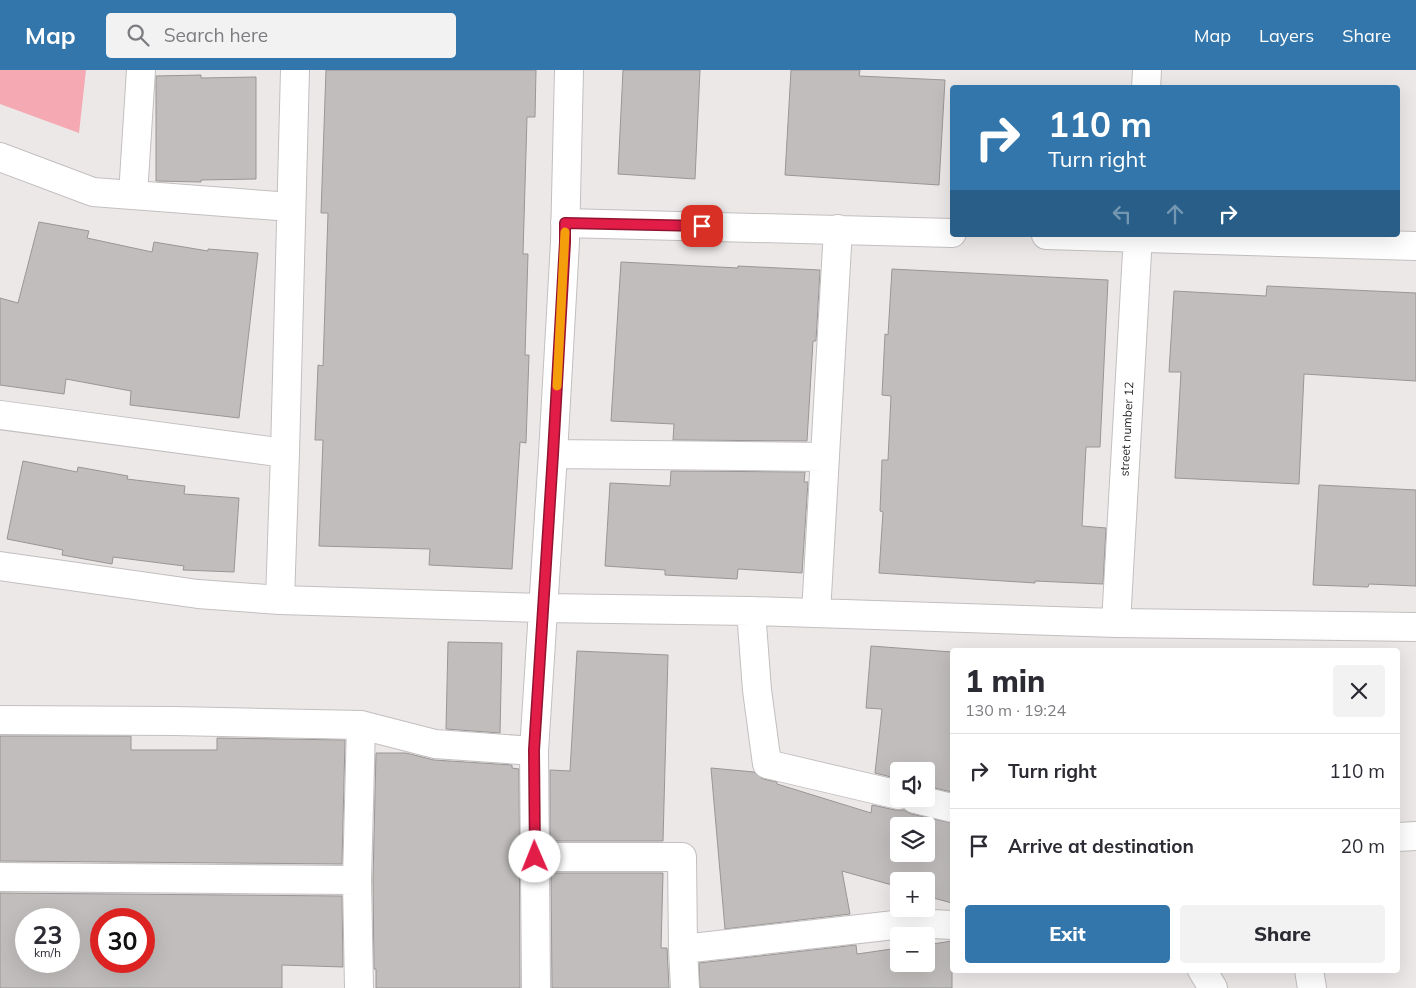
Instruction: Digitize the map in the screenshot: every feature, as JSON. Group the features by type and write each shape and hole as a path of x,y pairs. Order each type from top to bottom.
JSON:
{"street":[{"path":"133,195 141,70"},
{"path":"280,600 295,70"},
{"path":"536,988 534,750 565,242 570,70"},
{"path":"1146,85 1147,70"},
{"path":"0,157 93,192 291,207"},
{"path":"565,223 950,232"},
{"path":"816,613 838,230"},
{"name":"street number 12","path":"1116,623 1137,237"},
{"path":"1165,237 1416,246"},
{"path":"0,415 285,453"},
{"path":"553,454 825,456"},
{"path":"0,566 198,594 280,600 543,608 751,611 1116,623 1416,627"},
{"path":"751,611 767,764 890,793"},
{"path":"0,720 361,725 434,744 534,750"},
{"path":"359,988 357,880 361,725"},
{"path":"935,804 950,808"},
{"path":"1400,837 1416,836"},
{"path":"535,857 682,856 682,949 686,988"},
{"path":"0,878 357,880"},
{"path":"682,949 912,923 950,925"},
{"path":"1204,973 1213,988"},
{"path":"1310,973 1312,988"}],"shaded area":[{"path":"0,70 86,70 79,133 0,104"}],"building":[{"path":"326,70 536,70 535,117 527,117 523,254 528,254 525,355 529,355 526,443 520,442 512,569 429,565 430,549 319,546 323,440 315,440 318,365 323,366 328,213 321,213"},
{"path":"623,70 700,70 695,179 618,174"},
{"path":"791,70 860,70 859,76 945,80 939,185 785,175"},
{"path":"201,75 201,78 256,77 256,179 201,180 201,182 156,181 156,76"},
{"path":"39,222 89,231 87,238 152,252 154,242 208,251 208,249 258,253 239,418 130,405 131,391 66,379 64,394 0,385 0,298 18,303"},
{"path":"621,262 820,270 816,341 813,341 807,441 673,440 674,424 611,421"},
{"path":"892,269 1108,280 1100,447 1086,447 1082,526 1106,528 1103,584 1035,581 1035,583 879,573 883,512 880,511 882,460 888,460 891,396 882,395 885,334 888,335"},
{"path":"1267,286 1416,293 1416,381 1304,374 1299,484 1175,478 1181,372 1169,372 1174,291 1266,296"},
{"path":"23,461 77,472 78,467 128,476 127,479 185,486 184,494 239,498 234,572 183,570 184,566 113,557 112,564 62,555 63,550 7,539"},
{"path":"671,471 805,472 804,482 808,482 802,573 738,569 737,579 665,575 665,570 605,566 610,483 670,486"},
{"path":"1319,485 1416,490 1416,586 1369,584 1368,587 1313,585"},
{"path":"448,642 502,643 500,733 446,729"},
{"path":"871,646 950,652 950,792 935,788 935,762 890,762 890,777 875,773 882,709 866,708"},
{"path":"577,651 668,655 663,841 550,841 550,770 570,771"},
{"path":"0,736 131,736 131,750 217,750 217,738 345,740 342,864 0,861"},
{"path":"376,753 406,753 434,760 512,765 512,768 519,769 520,988 376,988 373,880"},
{"path":"711,768 754,772 763,779 777,782 777,784 871,813 872,805 904,810 911,814 925,817 890,817 890,862 935,862 935,819 950,823 950,902 935,898 935,872 890,872 890,884 842,871 850,914 725,929"},
{"path":"551,873 663,873 661,948 667,948 669,988 552,988"},
{"path":"0,893 342,896 343,967 282,965 282,988 0,988"},
{"path":"950,941 952,988 700,988 699,963 856,945 857,954 890,949 890,972 935,972 935,944"}],"slow traffic":[{"path":"557,386 565,232"}],"route":[{"path":"535,857 534,750 553,454 565,223 702,226"}]}
